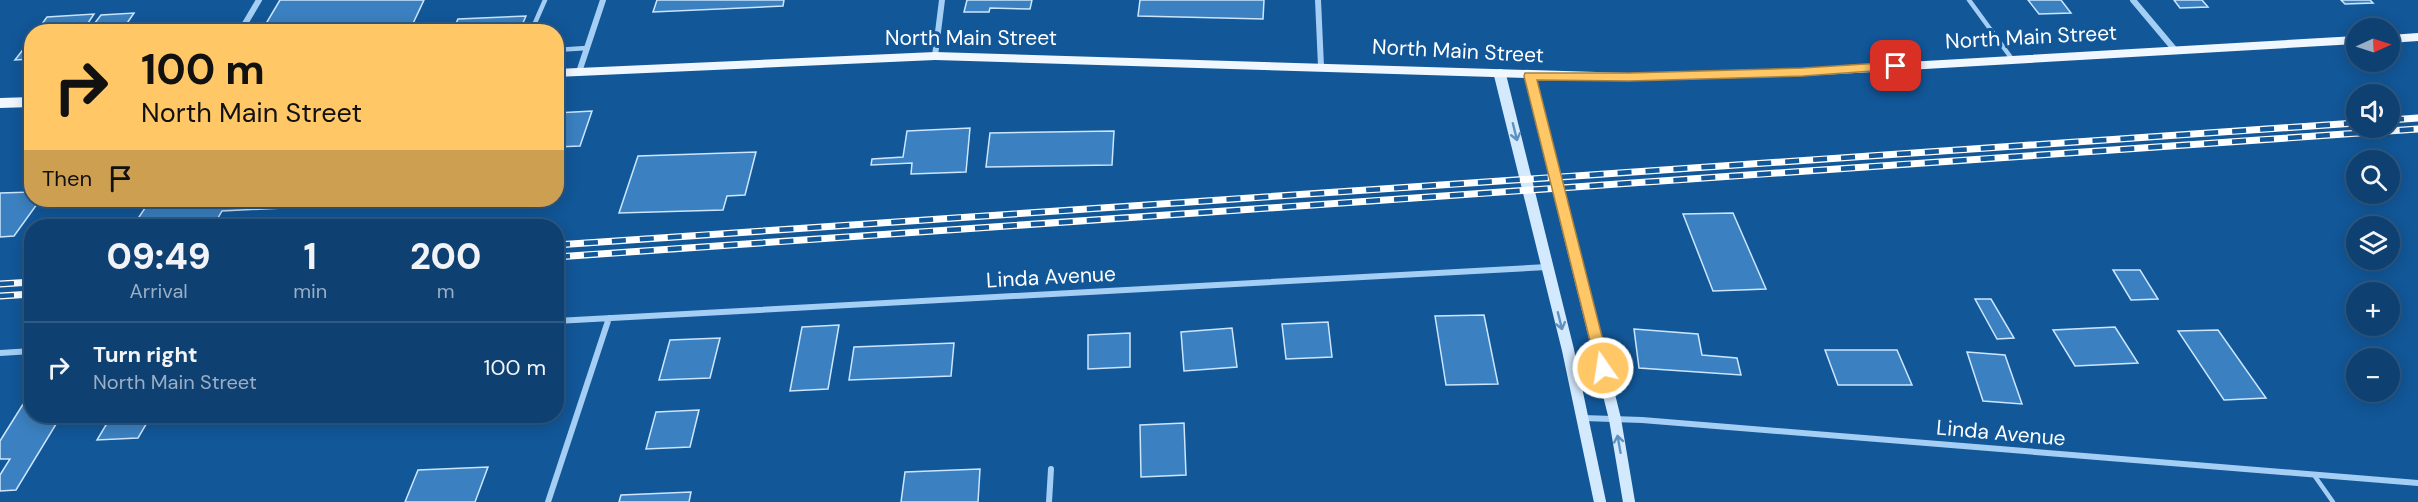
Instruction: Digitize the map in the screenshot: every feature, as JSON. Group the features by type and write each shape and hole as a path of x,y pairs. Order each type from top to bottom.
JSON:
{"main road":[{"path":"2400,38 2418,37"},
{"name":"North Main Street","path":"564,73 935,56 1321,66 1530,76 1629,77 1803,72 2346,41"},
{"path":"1500,75 1547,267 1600,502"},
{"path":"1530,76 1615,419 1629,502"},
{"path":"0,104 24,102"}],"street":[{"path":"245,24 259,0"},
{"path":"579,72 603,0"},
{"path":"935,56 942,0"},
{"path":"1318,0 1321,66"},
{"path":"2133,0 2175,50"},
{"name":"Linda Avenue","path":"564,321 1547,267"},
{"path":"548,502 609,318"},
{"path":"0,352 24,351"},
{"name":"Linda Avenue","path":"1582,418 2418,483"},
{"path":"1049,502 1051,469"}],"lane":[{"path":"534,24 545,0"},
{"path":"1969,0 2012,60"},
{"path":"564,49 587,48"},
{"path":"2314,475 2332,502"}],"building":[{"path":"280,0 424,0 413,24 266,24"},
{"path":"657,0 784,0 783,6 653,12"},
{"path":"967,0 1032,0 1030,9 990,8 989,12 964,12"},
{"path":"1140,0 1264,0 1263,19 1138,16"},
{"path":"2028,0 2061,0 2071,13 2039,14"},
{"path":"2174,0 2202,0 2208,7 2180,8"},
{"path":"2341,0 2370,0 2373,3 2345,4"},
{"path":"134,13 126,24 94,24 101,15"},
{"path":"94,14 87,24 42,24 47,17"},
{"path":"526,16 522,24 456,24 458,19"},
{"path":"24,48 24,59 15,60"},
{"path":"592,111 580,146 564,147 564,113"},
{"path":"970,128 966,172 911,174 912,163 871,165 872,159 903,157 907,131"},
{"path":"1114,131 1112,165 986,167 990,133"},
{"path":"756,152 745,195 727,196 723,210 619,213 638,156"},
{"path":"24,192 24,207 35,207 24,219 14,236 0,237 0,193"},
{"path":"146,207 303,207 222,211 217,219 138,219"},
{"path":"1733,213 1766,289 1713,291 1683,214"},
{"path":"2113,270 2140,270 2158,299 2131,300"},
{"path":"1975,299 1991,299 2014,338 1997,339"},
{"path":"1484,315 1498,384 1446,385 1435,316"},
{"path":"1328,322 1332,357 1286,359 1282,324"},
{"path":"839,325 828,389 790,391 802,327"},
{"path":"2115,327 2138,363 2075,366 2053,330"},
{"path":"1232,328 1237,367 1184,371 1181,332"},
{"path":"1634,329 1698,334 1702,355 1737,358 1741,375 1639,368"},
{"path":"2218,330 2266,398 2224,400 2178,331"},
{"path":"1130,333 1130,367 1088,369 1088,335"},
{"path":"720,338 710,378 659,380 670,340"},
{"path":"954,343 951,376 849,380 854,347"},
{"path":"1825,350 1897,350 1912,385 1838,385"},
{"path":"1967,352 2005,355 2022,404 1983,401"},
{"path":"24,403 24,423 57,423 16,490 0,491 0,475 10,459 0,459 0,441"},
{"path":"699,410 690,447 646,449 656,412"},
{"path":"107,423 147,423 138,438 97,440"},
{"path":"1184,423 1186,475 1141,477 1140,425"},
{"path":"488,467 475,502 405,502 418,470"},
{"path":"980,469 978,502 901,502 905,472"},
{"path":"691,492 689,502 619,502 621,495"}],"railway":[{"path":"2400,119 2418,118"},
{"path":"564,244 2346,124"},
{"path":"564,256 2418,129"},
{"path":"0,284 24,282"},
{"path":"0,296 24,294"}],"route":[{"path":"1603,368 1530,76 1629,77 1803,72 1896,66"}]}
